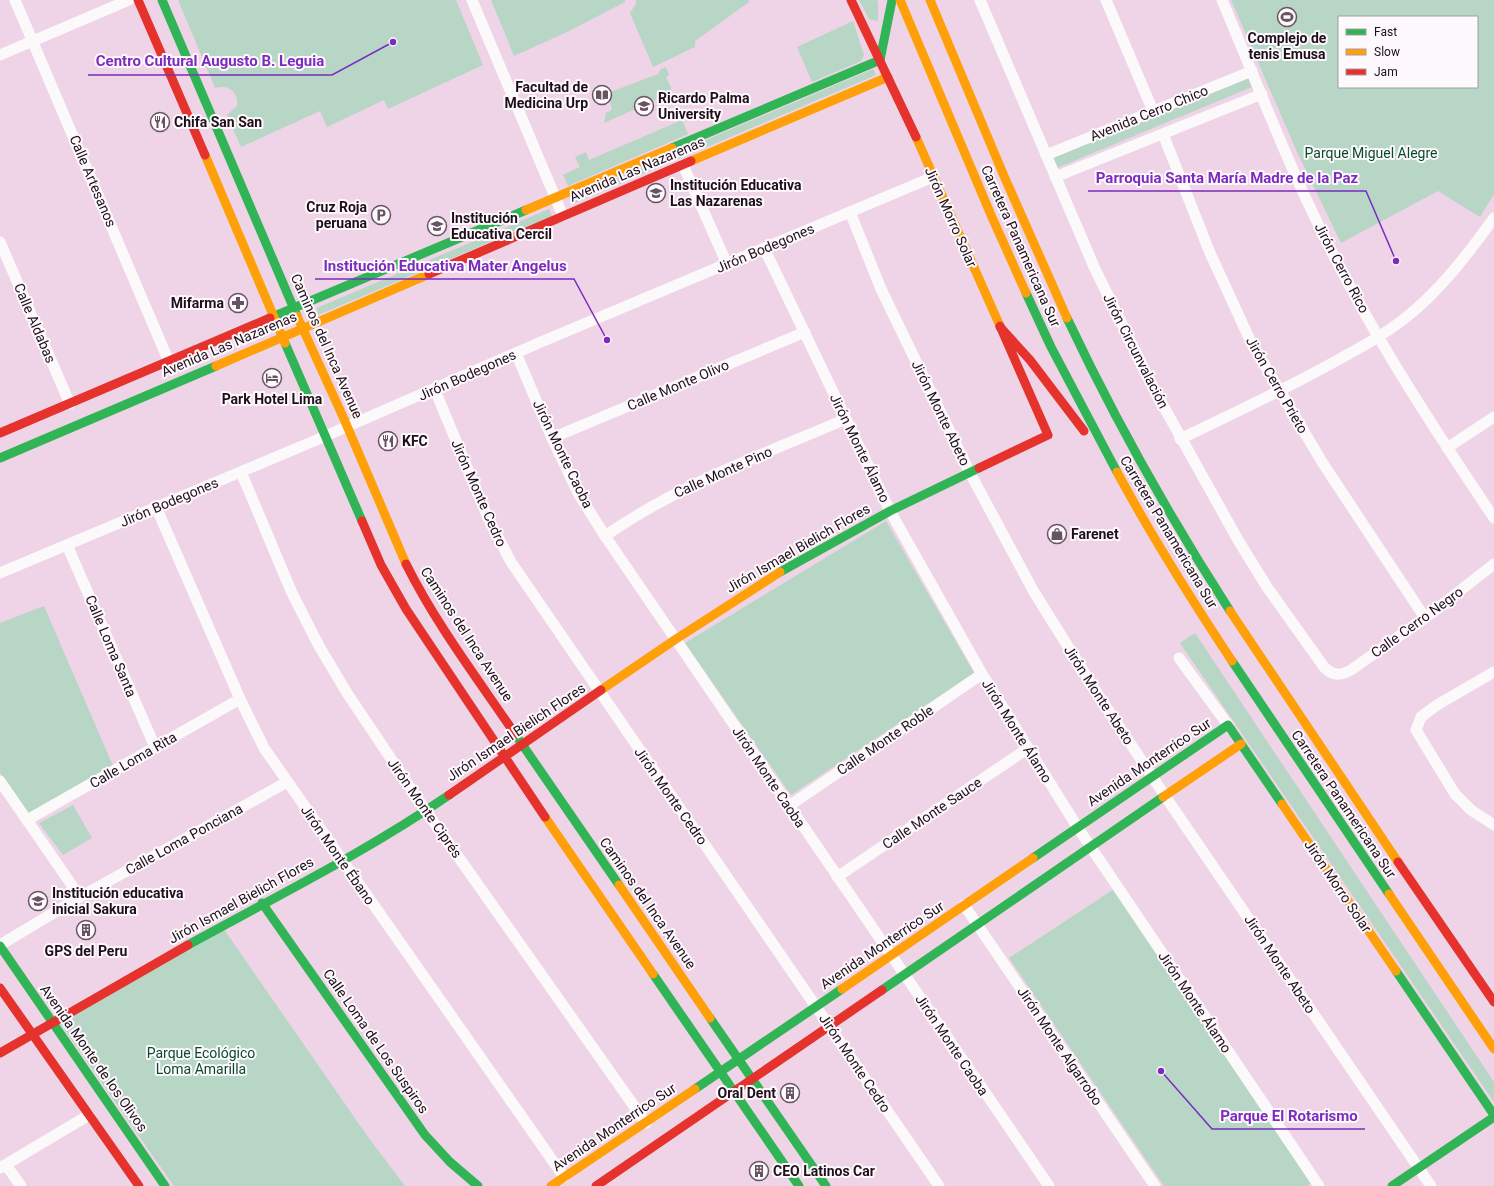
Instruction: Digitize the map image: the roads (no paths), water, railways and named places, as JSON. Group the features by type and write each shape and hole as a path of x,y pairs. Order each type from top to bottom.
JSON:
{"main road":[{"path":"138,0 381,565 406,609 504,757 798,1186"},
{"name":"Caminos del Inca Avenue","path":"162,0 302,328 348,427 400,553 420,592 522,745 826,1186"},
{"name":"Jirón Morro Solar","path":"851,0 888,77 1048,435"},
{"path":"880,60 892,0"},
{"name":"Carretera Panamericana Sur","path":"900,0 991,215 1045,333 1118,476 1172,569 1234,665 1494,1049"},
{"name":"Carretera Panamericana Sur","path":"930,0 1015,206 1075,336 1106,399 1167,510 1258,655 1494,1002"},
{"path":"950,23 975,107"},
{"name":"Avenida Las Nazarenas","path":"0,433 880,60"},
{"name":"Avenida Las Nazarenas","path":"0,458 888,77"},
{"path":"1000,327 1030,360 1118,476"},
{"name":"Jirón Ismael Bielich Flores","path":"0,1054 52,1022 262,903 342,860 426,811 676,639 786,568 890,511 970,474 1048,435"},
{"name":"Jirón Morro Solar","path":"1228,725 1494,1116"},
{"name":"Avenida Monterrico Sur","path":"551,1186 646,1124 1228,725"},
{"path":"596,1186 1240,744"},
{"name":"Calle Loma de Los Suspiros","path":"262,903 429,1140 456,1170 478,1186"},
{"name":"Avenida Monte de los Olivos","path":"0,945 165,1186"},
{"path":"0,988 139,1186"},
{"path":"1392,1186 1494,1116"}],"street":[{"name":"Calle Artesanos","path":"15,0 34,41 169,362"},
{"path":"0,55 129,0"},
{"path":"472,0 563,216"},
{"name":"Jirón Circunvalación","path":"980,0 1095,269 1131,344 1180,439 1268,587 1317,659 1329,672 1338,675"},
{"path":"1106,0 1153,111"},
{"name":"Jirón Cerro Rico","path":"1222,0 1308,203 1379,337 1414,399 1494,518"},
{"name":"Avenida Cerro Chico","path":"1046,155 1252,71"},
{"name":"Avenida Cerro Chico","path":"1055,176 1262,94"},
{"name":"Jirón Cerro Prieto","path":"1163,134 1210,253 1250,340 1322,462 1425,618"},
{"path":"683,165 727,264"},
{"name":"Jirón Bodegones","path":"0,573 435,390 516,353 764,248 933,178"},
{"name":"Jirón Monte Abeto","path":"850,212 881,290 970,474 1034,592 1152,777 1432,1186"},
{"path":"1180,439 1280,392 1379,337 1405,318 1439,286 1470,251 1494,218"},
{"name":"Calle Aldabas","path":"0,242 70,404"},
{"name":"Jirón Monte Álamo","path":"764,248 890,511 982,674 1027,749 1090,847 1319,1186"},
{"name":"Calle Monte Olivo","path":"552,438 805,332"},
{"name":"Jirón Monte Caoba","path":"516,353 552,438 578,493 605,536 1049,1186"},
{"name":"Jirón Monte Cedro","path":"435,390 488,518 508,556 599,692 817,1006 938,1186"},
{"path":"1447,448 1494,418"},
{"name":"Calle Monte Pino","path":"605,536 634,515 671,495 846,419"},
{"name":"Jirón Monte Ciprés","path":"241,472 292,593 319,646 347,693 426,811 646,1124"},
{"name":"Jirón Monte Ébano","path":"156,507 240,699 264,748 564,1177"},
{"name":"Calle Loma Santa","path":"67,545 155,747"},
{"name":"Calle Cerro Negro","path":"1338,675 1342,675 1351,670 1425,618 1494,564"},
{"name":"Jirón Morro Solar","path":"1179,658 1228,725"},
{"path":"1494,672 1437,705 1421,717 1416,730 1455,794 1471,810 1494,824"},
{"name":"Calle Monte Roble","path":"789,806 982,674"},
{"name":"Calle Loma Rita","path":"27,820 240,699"},
{"name":"Calle Monte Sauce","path":"837,877 1027,749"},
{"path":"0,781 80,897"},
{"name":"Calle Loma Ponciana","path":"0,945 80,897 287,782"},
{"name":"Jirón Monte Algarrobo","path":"964,905 1155,1186"},
{"path":"21,1186 3,1167 89,1115"}],"place":[{"name":"Complejo de tenis Emusa","path":"1287,17"},
{"name":"Centro Cultural Augusto B. Leguia","path":"393,42"},
{"name":"Facultad de Medicina Urp","path":"602,95"},
{"name":"Ricardo Palma University","path":"644,106"},
{"name":"Chifa San San","path":"160,122"},
{"name":"Institución Educativa Las Nazarenas","path":"656,193"},
{"name":"Cruz Roja peruana","path":"381,215"},
{"name":"Institución Educativa Cercil","path":"437,226"},
{"name":"Parroquia Santa María Madre de la Paz","path":"1396,261"},
{"name":"Mifarma","path":"238,303"},
{"name":"Institución Educativa Mater Angelus","path":"607,340"},
{"name":"Park Hotel Lima","path":"272,378"},
{"name":"KFC","path":"388,441"},
{"name":"Farenet","path":"1057,534"},
{"name":"Institución educativa inicial Sakura","path":"38,901"},
{"name":"GPS del Peru","path":"86,930"},
{"name":"Parque El Rotarismo","path":"1161,1071"},
{"name":"Oral Dent","path":"790,1093"},
{"name":"CEO Latinos Car","path":"759,1171"}],"park label":[{"name":"Parque Miguel Alegre","path":"1371,153"},
{"name":"Parque Ecológico Loma Amarilla","path":"201,1062"}]}
